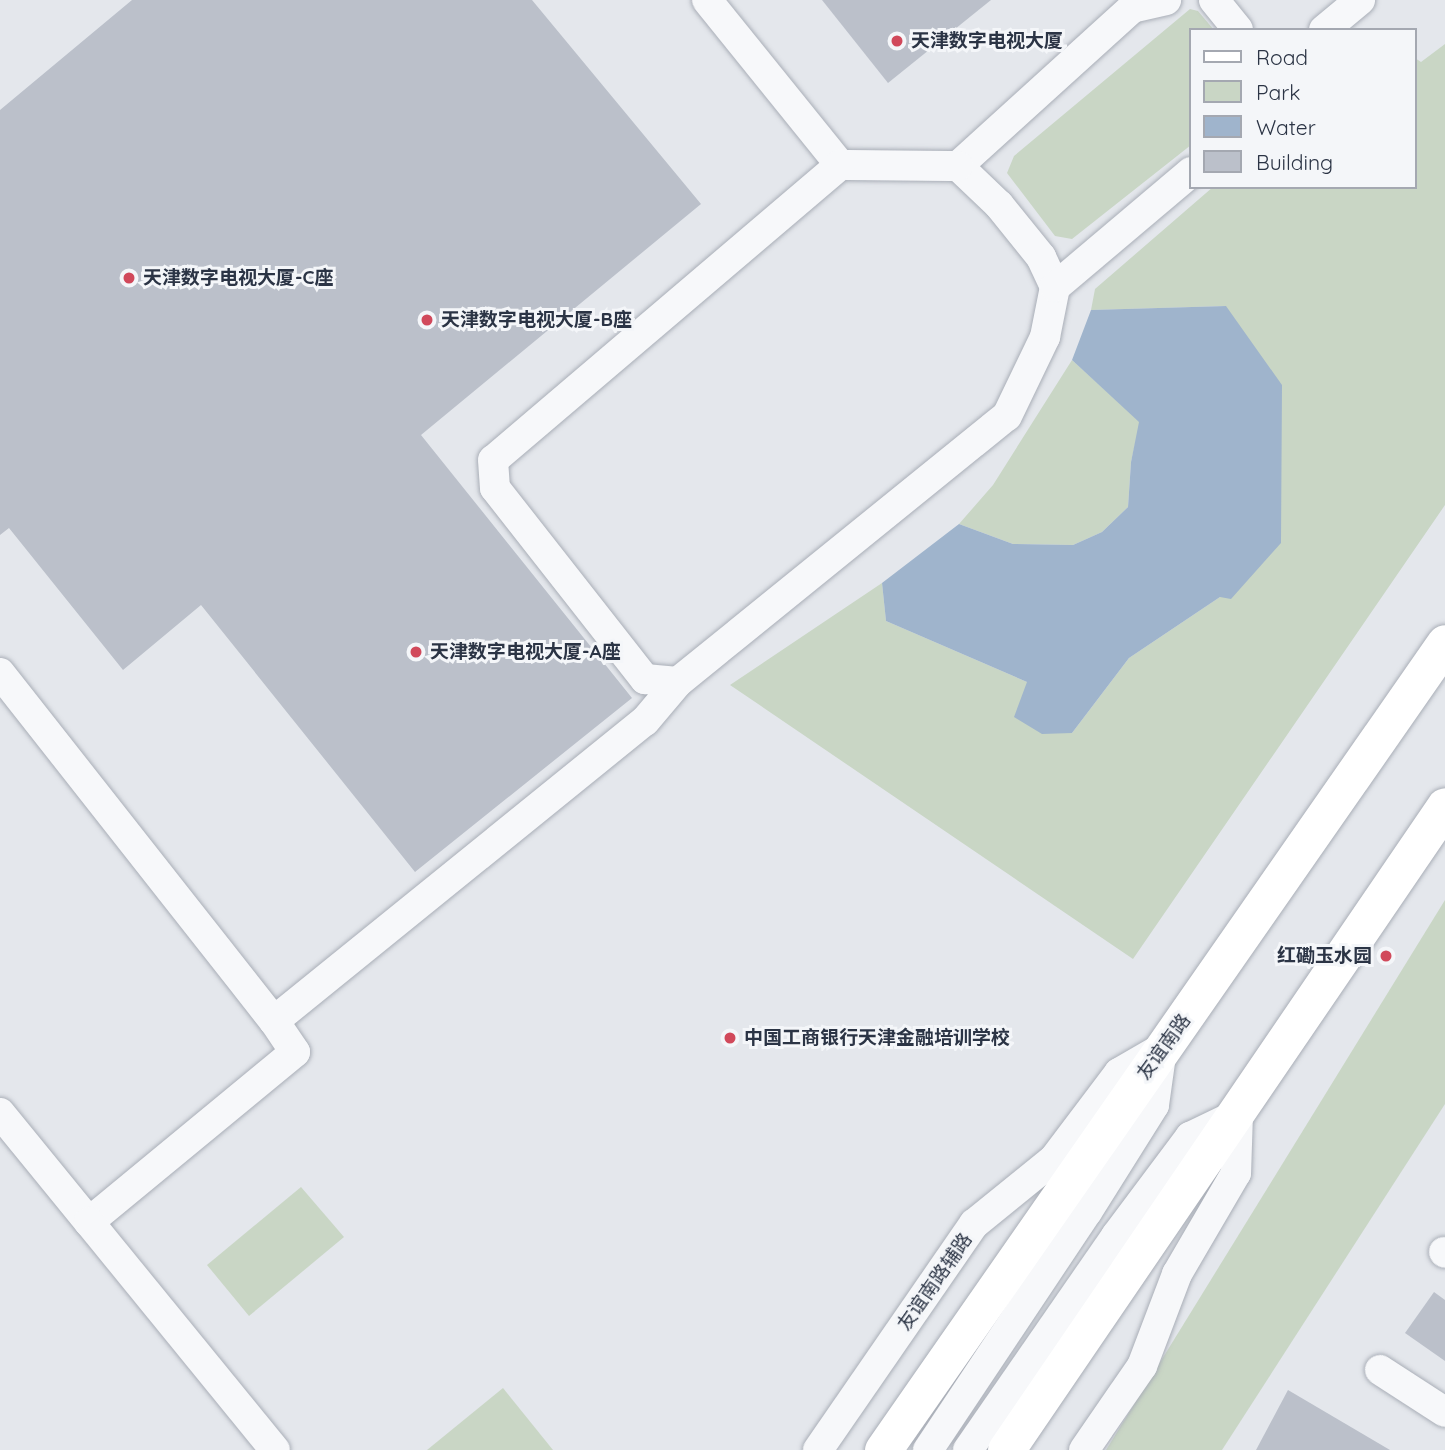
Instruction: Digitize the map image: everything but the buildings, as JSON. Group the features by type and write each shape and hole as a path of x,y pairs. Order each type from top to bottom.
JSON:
{"main road":[{"name":"友谊南路","path":"883,1450 1445,643"},
{"path":"1006,1450 1238,1114 1291,1031 1442,819"}],"street":[{"path":"707,0 840,165"},
{"path":"678,682 645,679 495,488 493,460 840,165 958,166 1132,8 1166,0"},
{"path":"1214,0 1236,28"},
{"path":"1326,28 1360,0"},
{"path":"274,1021 645,721 678,682 1007,416 1045,337 1055,287 1041,257 999,205 958,166"},
{"path":"1055,287 1190,173"},
{"path":"0,673 274,1021 295,1052 89,1222"},
{"path":"928,1450 1087,1212 1154,1105 1162,1048"},
{"name":"友谊南路辅路","path":"818,1450 974,1224 1054,1159 1119,1073 1162,1048"},
{"path":"0,1113 275,1450"},
{"path":"968,1450 1116,1236 1191,1137 1238,1114 1236,1173 1177,1274 1142,1366 1084,1450"},
{"path":"1380,1370 1445,1412"}],"green space":[{"path":"1190,9 1198,11 1212,28 1190,28 1190,146 1072,239 1055,236 1007,173 1014,156"},
{"path":"1445,44 1445,505 1133,959 730,685 882,583 886,621 1027,682 1072,733 1129,658 1220,597 1226,306 1091,310 1095,289 1211,189 1417,189 1417,59 1421,62"},
{"path":"1072,360 1140,422 1131,462 1128,507 1102,532 1073,545 1013,544 959,524 993,485"},
{"path":"1445,900 1445,1104 1222,1450 1106,1450"},
{"path":"301,1187 344,1237 249,1316 207,1265"},
{"path":"503,1388 553,1450 427,1450"}],"water":[{"path":"1226,306 1282,385 1281,543 1231,599 1220,597 1129,658 1072,733 1042,734 1014,717 1027,682 886,621 882,583 959,524 1013,544 1073,545 1102,532 1128,507 1131,462 1139,422 1072,360 1091,310"}],"place":[{"name":"天津数字电视大厦","path":"897,41"},
{"name":"天津数字电视大厦-C座","path":"129,278"},
{"name":"天津数字电视大厦-B座","path":"427,320"},
{"name":"天津数字电视大厦-A座","path":"416,652"},
{"name":"红磡玉水园","path":"1386,956"},
{"name":"中国工商银行天津金融培训学校","path":"730,1038"}]}
